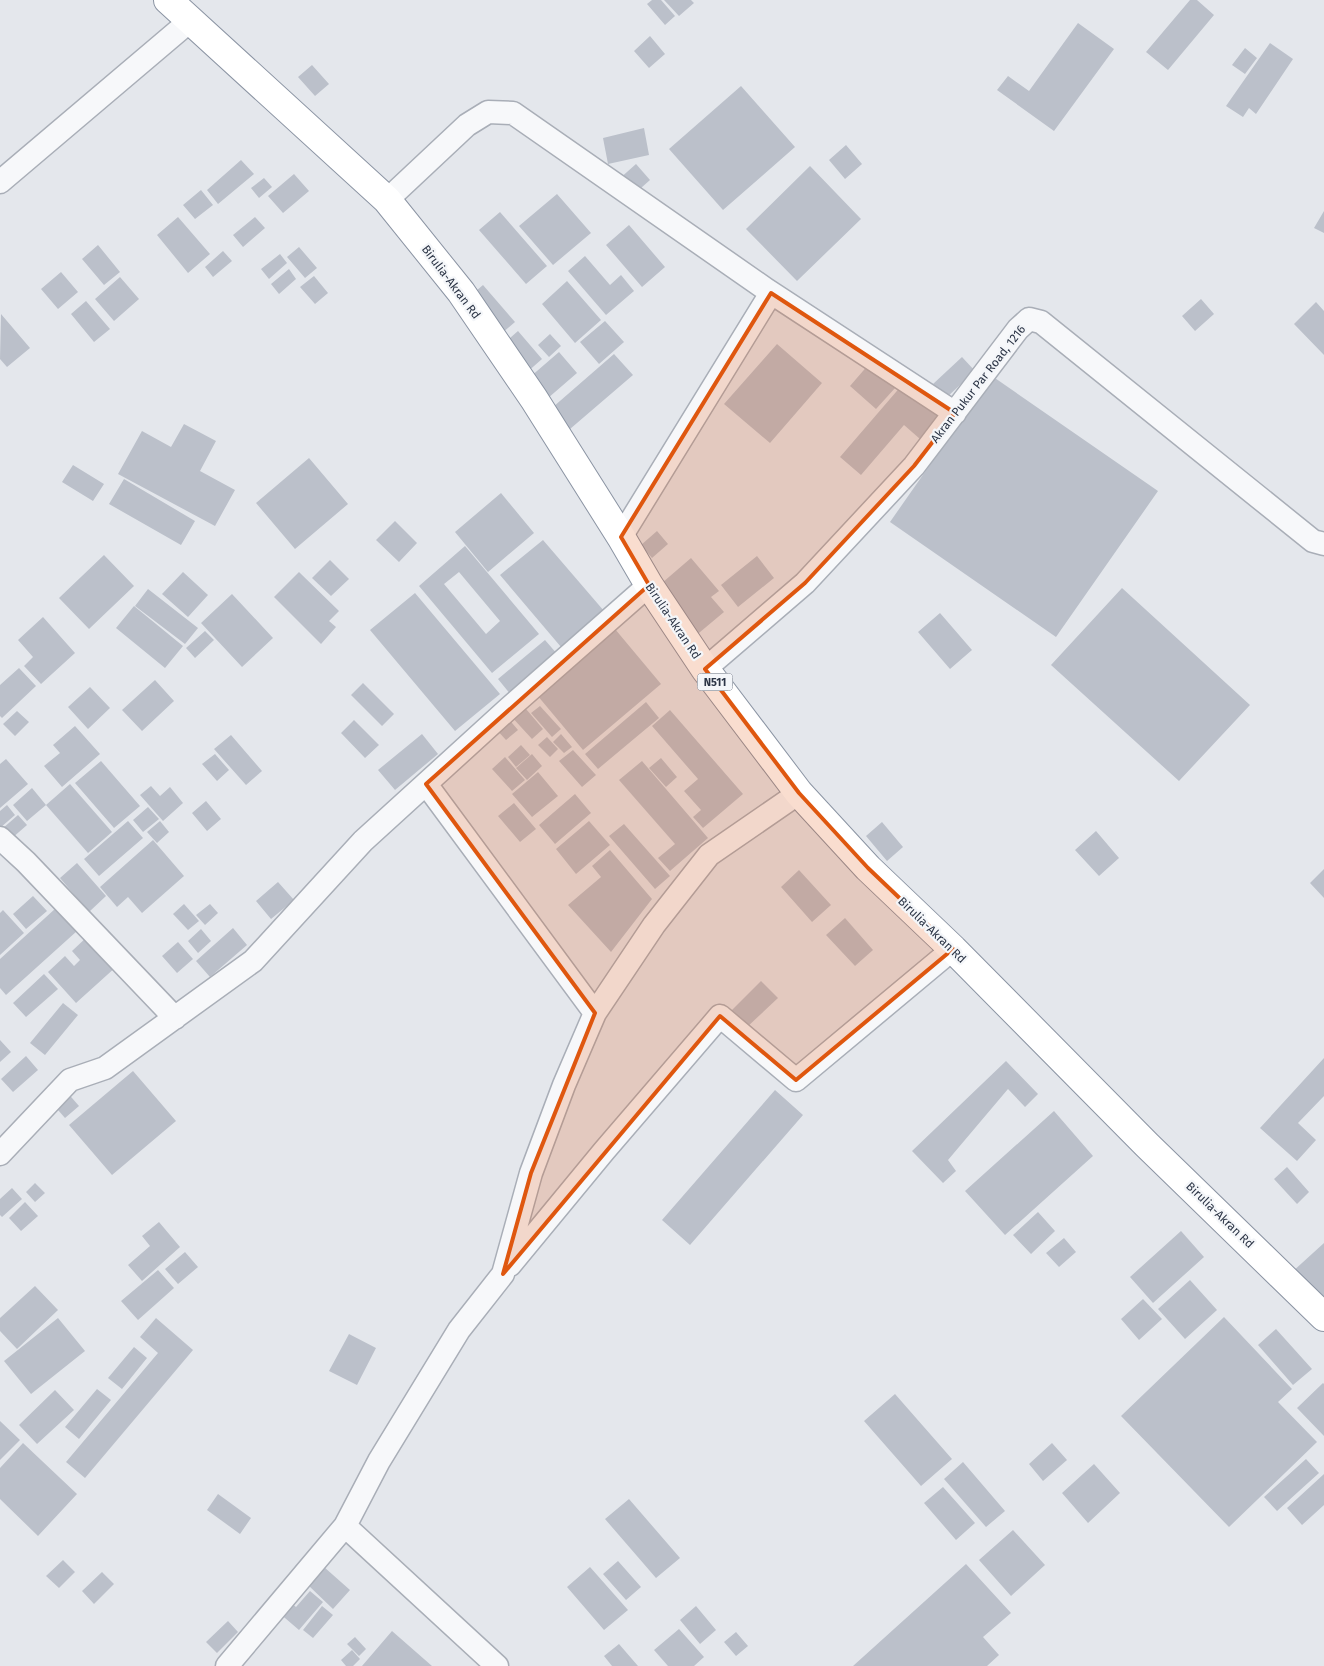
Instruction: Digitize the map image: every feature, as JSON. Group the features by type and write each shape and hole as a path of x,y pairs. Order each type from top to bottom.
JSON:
{"highway":[{"name":"Birulia-Akran Rd","path":"168,0 386,200 461,292 534,399 649,585 705,669 799,793 868,868 952,949 1147,1145 1324,1317"}],"street":[{"path":"0,182 191,20"},
{"path":"386,200 468,125 488,112 513,113 771,293 955,413"},
{"path":"621,537 771,293"},
{"name":"Akran Pukur Par Road, 1216","path":"705,669 806,583 914,466 1018,329 1030,319 1041,322 1314,541 1324,544"},
{"path":"0,1154 70,1080 105,1068 253,961 363,841 649,585"},
{"path":"426,784 595,1014"},
{"path":"503,1274 531,1173 564,1085 595,1014 654,925 709,855 799,793"},
{"path":"0,838 26,862 175,1018"},
{"path":"227,1666 345,1526 379,1461 459,1330 604,1150 720,1016 796,1080 952,949"},
{"path":"345,1526 497,1666"}],"highlighted area":[{"path":"771,293 955,413 914,466 805,583 705,669 799,793 868,868 953,949 796,1080 720,1016 503,1274 531,1173 595,1013 426,784 649,585 621,537"}],"building":[{"path":"652,0 661,0 675,16 665,25 647,4"},
{"path":"664,0 691,0 694,3 679,16"},
{"path":"1190,0 1197,0 1214,15 1168,70 1146,52"},
{"path":"1078,23 1114,49 1054,131 997,90 1008,76 1029,91"},
{"path":"650,36 665,54 649,68 634,51"},
{"path":"1270,43 1293,59 1256,114 1249,108 1243,117 1226,106"},
{"path":"1245,48 1257,58 1245,74 1232,65"},
{"path":"312,65 329,84 315,96 298,77"},
{"path":"741,86 795,147 723,210 669,149"},
{"path":"644,128 649,155 608,164 603,138"},
{"path":"846,145 862,164 845,179 829,160"},
{"path":"241,160 254,174 218,204 207,190"},
{"path":"636,164 650,180 632,196 618,180"},
{"path":"810,166 861,219 797,281 746,229"},
{"path":"294,174 309,191 283,213 268,196"},
{"path":"264,178 272,187 259,198 251,188"},
{"path":"201,190 213,205 195,219 183,205"},
{"path":"557,194 591,233 553,265 519,226"},
{"path":"1324,211 1324,233 1314,228"},
{"path":"500,212 547,266 526,284 479,230"},
{"path":"178,217 210,254 188,273 157,235"},
{"path":"255,217 265,228 243,247 233,235"},
{"path":"629,225 665,267 642,287 606,245"},
{"path":"98,245 120,272 104,285 82,259"},
{"path":"299,247 317,268 305,278 287,257"},
{"path":"223,251 232,261 213,277 205,267"},
{"path":"280,254 287,263 269,279 261,269"},
{"path":"585,256 610,285 621,275 634,291 606,315 568,271"},
{"path":"289,269 296,279 279,294 271,284"},
{"path":"61,272 78,292 58,309 41,289"},
{"path":"314,276 328,293 315,304 300,287"},
{"path":"120,277 139,299 114,321 95,299"},
{"path":"567,281 601,320 575,343 542,304"},
{"path":"483,285 515,322 494,340 462,303"},
{"path":"1201,299 1214,314 1195,331 1182,316"},
{"path":"86,301 110,329 94,342 71,314"},
{"path":"1316,302 1324,311 1324,355 1294,324"},
{"path":"1,314 30,348 7,367 0,359"},
{"path":"605,321 624,342 599,364 580,342"},
{"path":"518,331 542,359 517,381 493,353"},
{"path":"550,334 561,346 549,357 538,345"},
{"path":"777,344 822,383 770,443 724,404"},
{"path":"559,352 577,373 533,411 515,390"},
{"path":"614,354 633,375 563,435 545,414"},
{"path":"962,357 975,371 946,398 933,384"},
{"path":"869,364 896,387 876,409 850,386"},
{"path":"992,376 1158,491 1056,637 890,522"},
{"path":"902,385 939,417 920,439 904,425 861,475 840,457"},
{"path":"184,424 216,441 200,471 235,490 215,526 118,474 142,431 171,447"},
{"path":"309,458 348,504 295,549 256,503"},
{"path":"73,465 104,484 93,501 62,482"},
{"path":"124,479 195,521 181,545 109,504"},
{"path":"501,493 534,533 488,572 455,532"},
{"path":"395,521 417,543 399,562 376,540"},
{"path":"657,531 668,544 652,558 641,545"},
{"path":"543,540 604,611 561,647 500,575"},
{"path":"465,546 539,634 492,673 419,586","holes":["459,572 500,621 486,634 444,584"]},
{"path":"104,555 134,586 89,629 59,598"},
{"path":"757,556 774,578 738,607 721,585"},
{"path":"691,558 719,591 711,597 724,612 681,648 641,601"},
{"path":"330,560 349,579 331,596 312,578"},
{"path":"183,572 208,595 188,617 162,594"},
{"path":"299,572 339,611 329,621 336,627 321,644 274,597"},
{"path":"1122,588 1250,705 1179,781 1051,665"},
{"path":"148,589 198,628 185,644 135,606"},
{"path":"415,593 500,694 455,731 370,630"},
{"path":"232,594 273,638 242,667 201,623"},
{"path":"134,606 183,646 165,668 116,628"},
{"path":"940,613 972,650 950,669 918,632"},
{"path":"43,617 75,653 41,684 24,666 33,657 18,640"},
{"path":"615,629 661,684 583,750 537,695"},
{"path":"205,631 214,640 195,658 186,648"},
{"path":"545,640 558,655 511,695 498,679"},
{"path":"19,668 36,686 2,718 0,716 0,685"},
{"path":"155,680 174,701 142,731 122,710"},
{"path":"363,683 394,714 382,726 351,695"},
{"path":"90,687 110,708 88,729 68,707"},
{"path":"646,702 659,718 598,769 585,754"},
{"path":"521,703 543,729 532,739 509,714"},
{"path":"540,706 561,729 552,737 531,713"},
{"path":"670,710 743,794 703,828 693,817 701,810 684,791 698,779 652,726"},
{"path":"17,711 29,722 15,736 3,724"},
{"path":"507,717 518,730 506,740 495,728"},
{"path":"354,720 379,745 365,758 341,733"},
{"path":"75,726 100,754 62,787 44,766 60,753 53,745"},
{"path":"422,734 438,754 395,790 378,770"},
{"path":"561,734 572,747 564,753 553,742"},
{"path":"231,735 262,771 246,785 214,749"},
{"path":"547,737 558,749 550,757 538,745"},
{"path":"521,745 530,755 516,767 508,757"},
{"path":"573,750 596,775 582,787 559,761"},
{"path":"215,754 229,770 217,781 202,764"},
{"path":"532,754 542,766 527,780 516,768"},
{"path":"505,757 525,780 512,791 492,769"},
{"path":"661,758 677,777 666,787 649,768"},
{"path":"6,759 28,784 0,808 0,764"},
{"path":"101,761 140,806 114,828 75,783"},
{"path":"642,761 708,838 670,871 658,858 675,844 619,780"},
{"path":"538,772 558,796 532,817 512,794"},
{"path":"70,784 112,832 88,853 46,805"},
{"path":"151,786 160,796 170,787 183,803 163,821 140,795"},
{"path":"32,788 46,805 27,821 13,805"},
{"path":"575,794 591,813 555,844 539,825"},
{"path":"206,801 221,819 207,831 192,813"},
{"path":"514,803 536,829 520,842 498,816"},
{"path":"7,805 15,815 0,828 0,811"},
{"path":"148,807 159,819 143,832 133,820"},
{"path":"18,815 27,825 11,839 2,829"},
{"path":"128,821 143,838 99,876 84,859"},
{"path":"160,821 169,832 157,843 147,832"},
{"path":"589,821 610,845 576,874 556,849"},
{"path":"882,822 903,847 887,861 866,836"},
{"path":"624,824 670,876 655,889 609,836"},
{"path":"1096,831 1119,858 1099,876 1075,850"},
{"path":"153,840 184,876 142,913 128,897 117,907 100,887"},
{"path":"610,850 652,899 611,952 568,905 601,877 592,866"},
{"path":"77,863 106,896 89,912 60,878"},
{"path":"1324,869 1324,898 1310,883"},
{"path":"799,870 831,905 812,922 781,887"},
{"path":"278,882 294,900 271,919 256,901"},
{"path":"33,896 47,911 26,929 13,914"},
{"path":"184,904 199,921 188,930 173,914"},
{"path":"210,904 218,913 205,925 196,915"},
{"path":"56,908 77,931 6,995 0,988 0,959"},
{"path":"3,910 24,933 0,955 0,913"},
{"path":"845,918 873,950 855,966 826,935"},
{"path":"233,928 247,945 210,977 196,961"},
{"path":"201,929 211,941 198,953 188,941"},
{"path":"89,935 117,966 76,1003 48,972 65,956 74,966 80,960 72,951"},
{"path":"178,942 193,959 177,973 162,956"},
{"path":"44,974 58,989 26,1017 13,1003"},
{"path":"761,981 778,998 745,1029 729,1013"},
{"path":"63,1003 78,1015 45,1055 30,1043"},
{"path":"0,1040 11,1052 0,1062"},
{"path":"26,1056 38,1070 13,1092 1,1079"},
{"path":"1324,1058 1324,1096 1298,1123 1316,1140 1297,1161 1260,1128"},
{"path":"1006,1061 1038,1094 1025,1107 1008,1089 948,1160 956,1171 943,1183 912,1151"},
{"path":"133,1071 176,1121 112,1175 69,1125"},
{"path":"65,1090 79,1106 65,1118 51,1102"},
{"path":"775,1090 803,1115 690,1245 662,1220"},
{"path":"1054,1111 1093,1156 1005,1235 965,1191"},
{"path":"1287,1167 1309,1192 1297,1204 1274,1179"},
{"path":"35,1183 45,1193 35,1202 26,1192"},
{"path":"12,1188 22,1199 2,1217 0,1215 0,1199"},
{"path":"25,1202 38,1216 21,1231 9,1218"},
{"path":"1038,1212 1055,1231 1031,1254 1013,1235"},
{"path":"159,1222 180,1247 142,1281 128,1265 150,1246 142,1236"},
{"path":"1181,1231 1204,1257 1153,1303 1130,1277"},
{"path":"1064,1238 1076,1252 1059,1267 1046,1253"},
{"path":"1324,1243 1324,1310 1291,1273"},
{"path":"185,1252 198,1267 178,1284 165,1269"},
{"path":"158,1270 174,1288 138,1320 121,1301"},
{"path":"1190,1280 1217,1310 1185,1339 1158,1309"},
{"path":"35,1286 58,1310 17,1349 0,1331 0,1318"},
{"path":"1143,1299 1162,1319 1139,1340 1121,1319"},
{"path":"1224,1317 1292,1389 1278,1402 1317,1442 1229,1527 1121,1416"},
{"path":"58,1318 85,1351 31,1394 4,1361"},
{"path":"156,1318 193,1350 85,1478 66,1462 158,1353 140,1337"},
{"path":"1276,1329 1312,1369 1293,1385 1258,1345"},
{"path":"349,1334 376,1348 357,1385 329,1371"},
{"path":"134,1347 147,1358 122,1389 108,1378"},
{"path":"1324,1384 1324,1436 1297,1408"},
{"path":"97,1389 111,1400 79,1439 65,1427"},
{"path":"55,1390 74,1410 37,1444 19,1425"},
{"path":"895,1394 952,1459 921,1486 864,1421"},
{"path":"0,1421 20,1440 0,1460"},
{"path":"23,1443 77,1494 38,1536 0,1499 0,1468"},
{"path":"1052,1443 1067,1460 1043,1481 1029,1464"},
{"path":"1306,1459 1319,1473 1277,1511 1264,1497"},
{"path":"963,1462 1005,1511 986,1527 944,1479"},
{"path":"1094,1464 1120,1493 1088,1523 1062,1493"},
{"path":"1324,1474 1324,1505 1302,1525 1287,1508"},
{"path":"943,1487 975,1523 956,1540 924,1503"},
{"path":"218,1494 251,1518 240,1534 207,1510"},
{"path":"629,1499 680,1558 656,1578 605,1519"},
{"path":"1013,1530 1045,1565 1011,1596 979,1560"},
{"path":"63,1560 75,1572 59,1588 46,1576"},
{"path":"618,1561 641,1587 626,1600 603,1574"},
{"path":"966,1564 1011,1613 983,1637 999,1655 987,1666 853,1666"},
{"path":"324,1567 350,1590 333,1609 308,1585"},
{"path":"590,1567 628,1610 604,1630 567,1587"},
{"path":"102,1572 114,1584 94,1604 82,1591"},
{"path":"310,1591 323,1602 299,1630 278,1612 288,1600 296,1607"},
{"path":"322,1606 333,1615 313,1638 303,1630"},
{"path":"696,1606 716,1630 700,1644 680,1620"},
{"path":"228,1621 238,1632 217,1653 206,1642"},
{"path":"679,1629 704,1657 694,1666 668,1666 654,1650"},
{"path":"392,1631 432,1666 362,1666"},
{"path":"736,1632 748,1646 736,1656 724,1642"},
{"path":"355,1637 366,1649 359,1656 347,1644"},
{"path":"619,1644 638,1666 612,1666 604,1656"},
{"path":"352,1650 360,1659 353,1666 346,1666 341,1660"}]}
